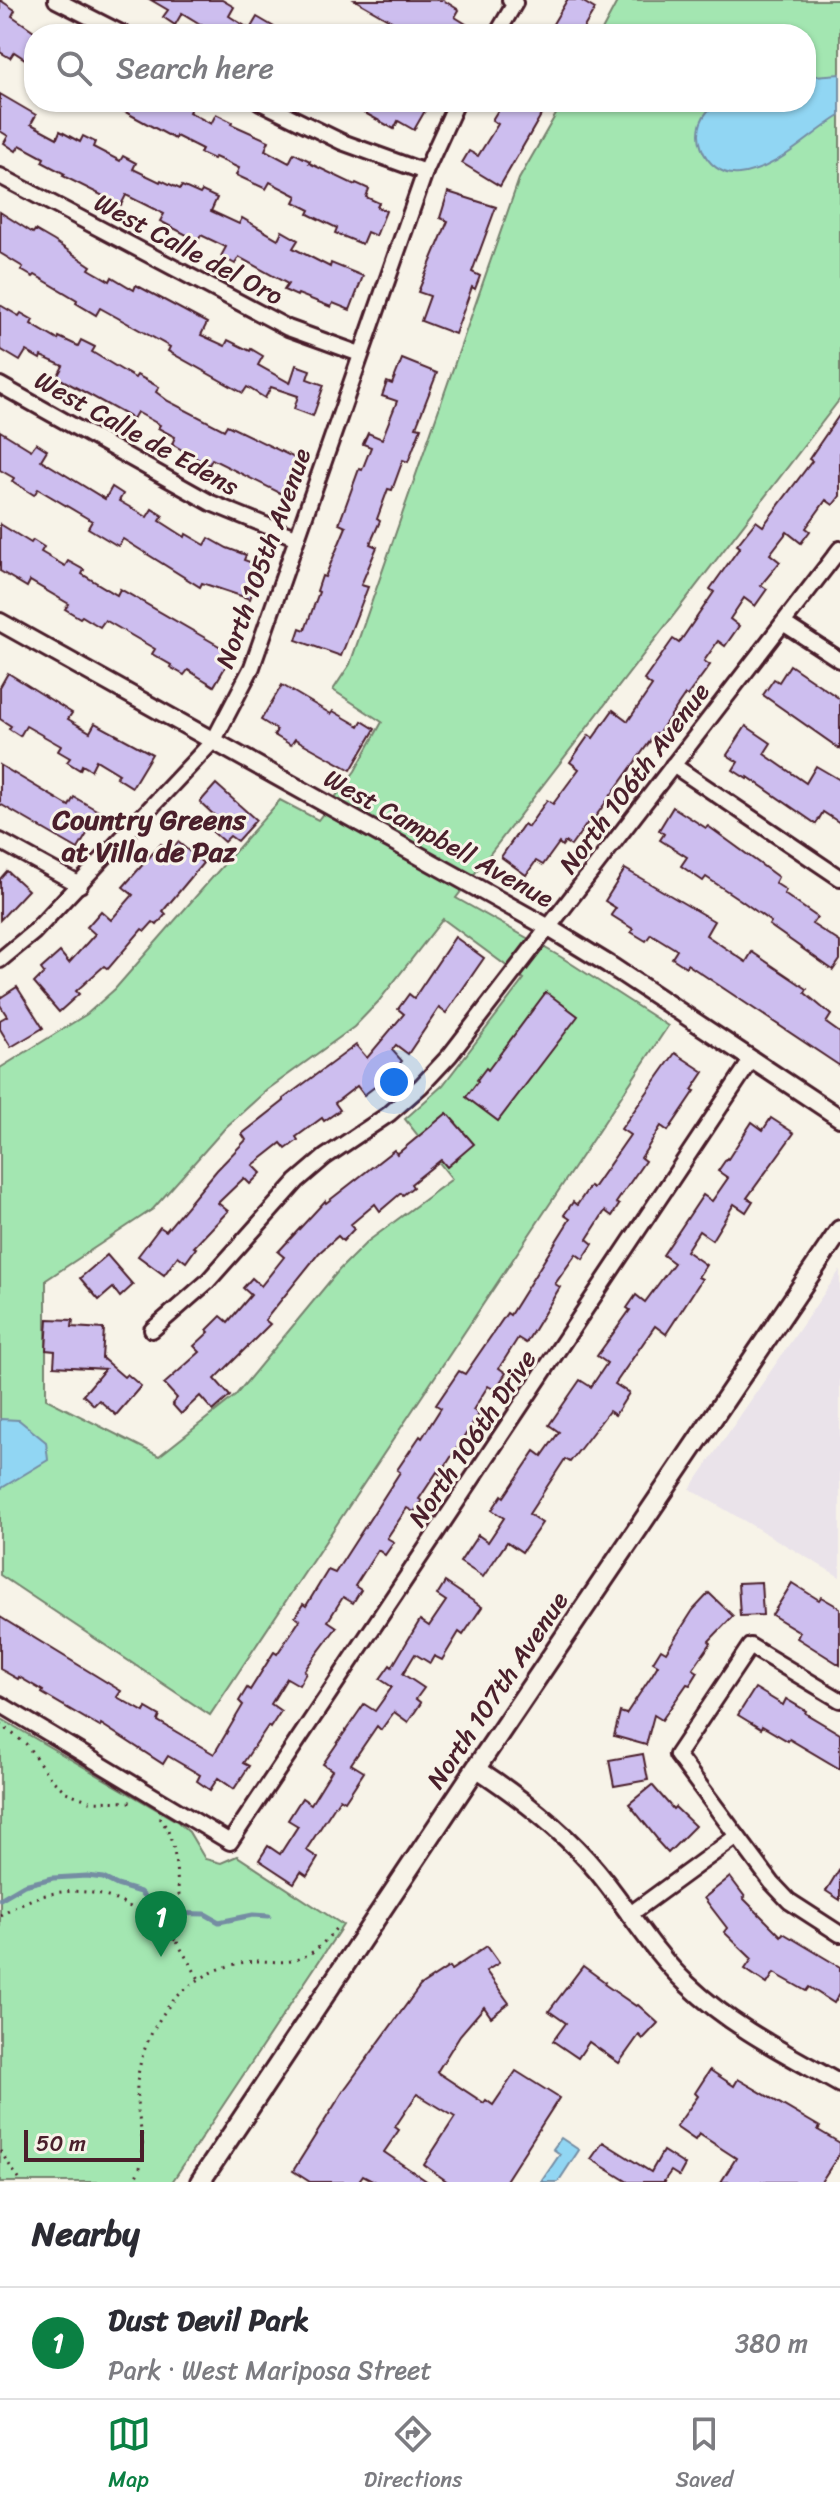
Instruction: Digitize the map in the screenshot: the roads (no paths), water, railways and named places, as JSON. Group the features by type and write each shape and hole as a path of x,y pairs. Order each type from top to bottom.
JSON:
{"main road":[{"name":"North 107th Avenue","path":"200,2182 840,1230"}],"street":[{"path":"56,0 103,24"},
{"path":"502,24 512,1"},
{"path":"280,112 342,142 425,172"},
{"name":"North 105th Avenue","path":"0,960 34,932 80,885 214,740 252,667 425,172 452,112"},
{"name":"West Calle del Oro","path":"0,176 288,328 360,354"},
{"name":"West Calle de Edens","path":"0,385 211,503 297,538"},
{"name":"North 106th Avenue","path":"152,1330 207,1282 297,1181 325,1157 389,1114 450,1055 840,549"},
{"name":"West Campbell Avenue","path":"0,622 549,928 840,1118"},
{"path":"783,623 840,660"},
{"path":"673,765 840,878"},
{"path":"0,841 80,885"},
{"name":"North 106th Drive","path":"0,1704 230,1842 752,1059"},
{"path":"840,1700 750,1646 677,1755 772,1883 789,1901 840,1934"},
{"path":"476,1768 556,1828 599,1873 685,1983 732,2022 840,2084"},
{"path":"629,1915 737,1836"}],"water":[{"path":"840,74 840,116 780,159 753,171 727,173 707,159 699,135 707,112 816,112 816,76"},
{"path":"0,1419 19,1420 46,1442 48,1460 0,1489"},
{"path":"561,2138 579,2150 558,2182 541,2182 560,2154 553,2149"}],"waterway":[{"path":"0,1899 24,1885 53,1878 87,1876 103,1878 140,1892 161,1913 205,1914 219,1922 253,1915 269,1916"}],"place":[{"name":"Dust Devil Park","path":"161,1957"}],"district":[{"name":"Country Greens at Villa de Paz","path":"149,835"}]}
